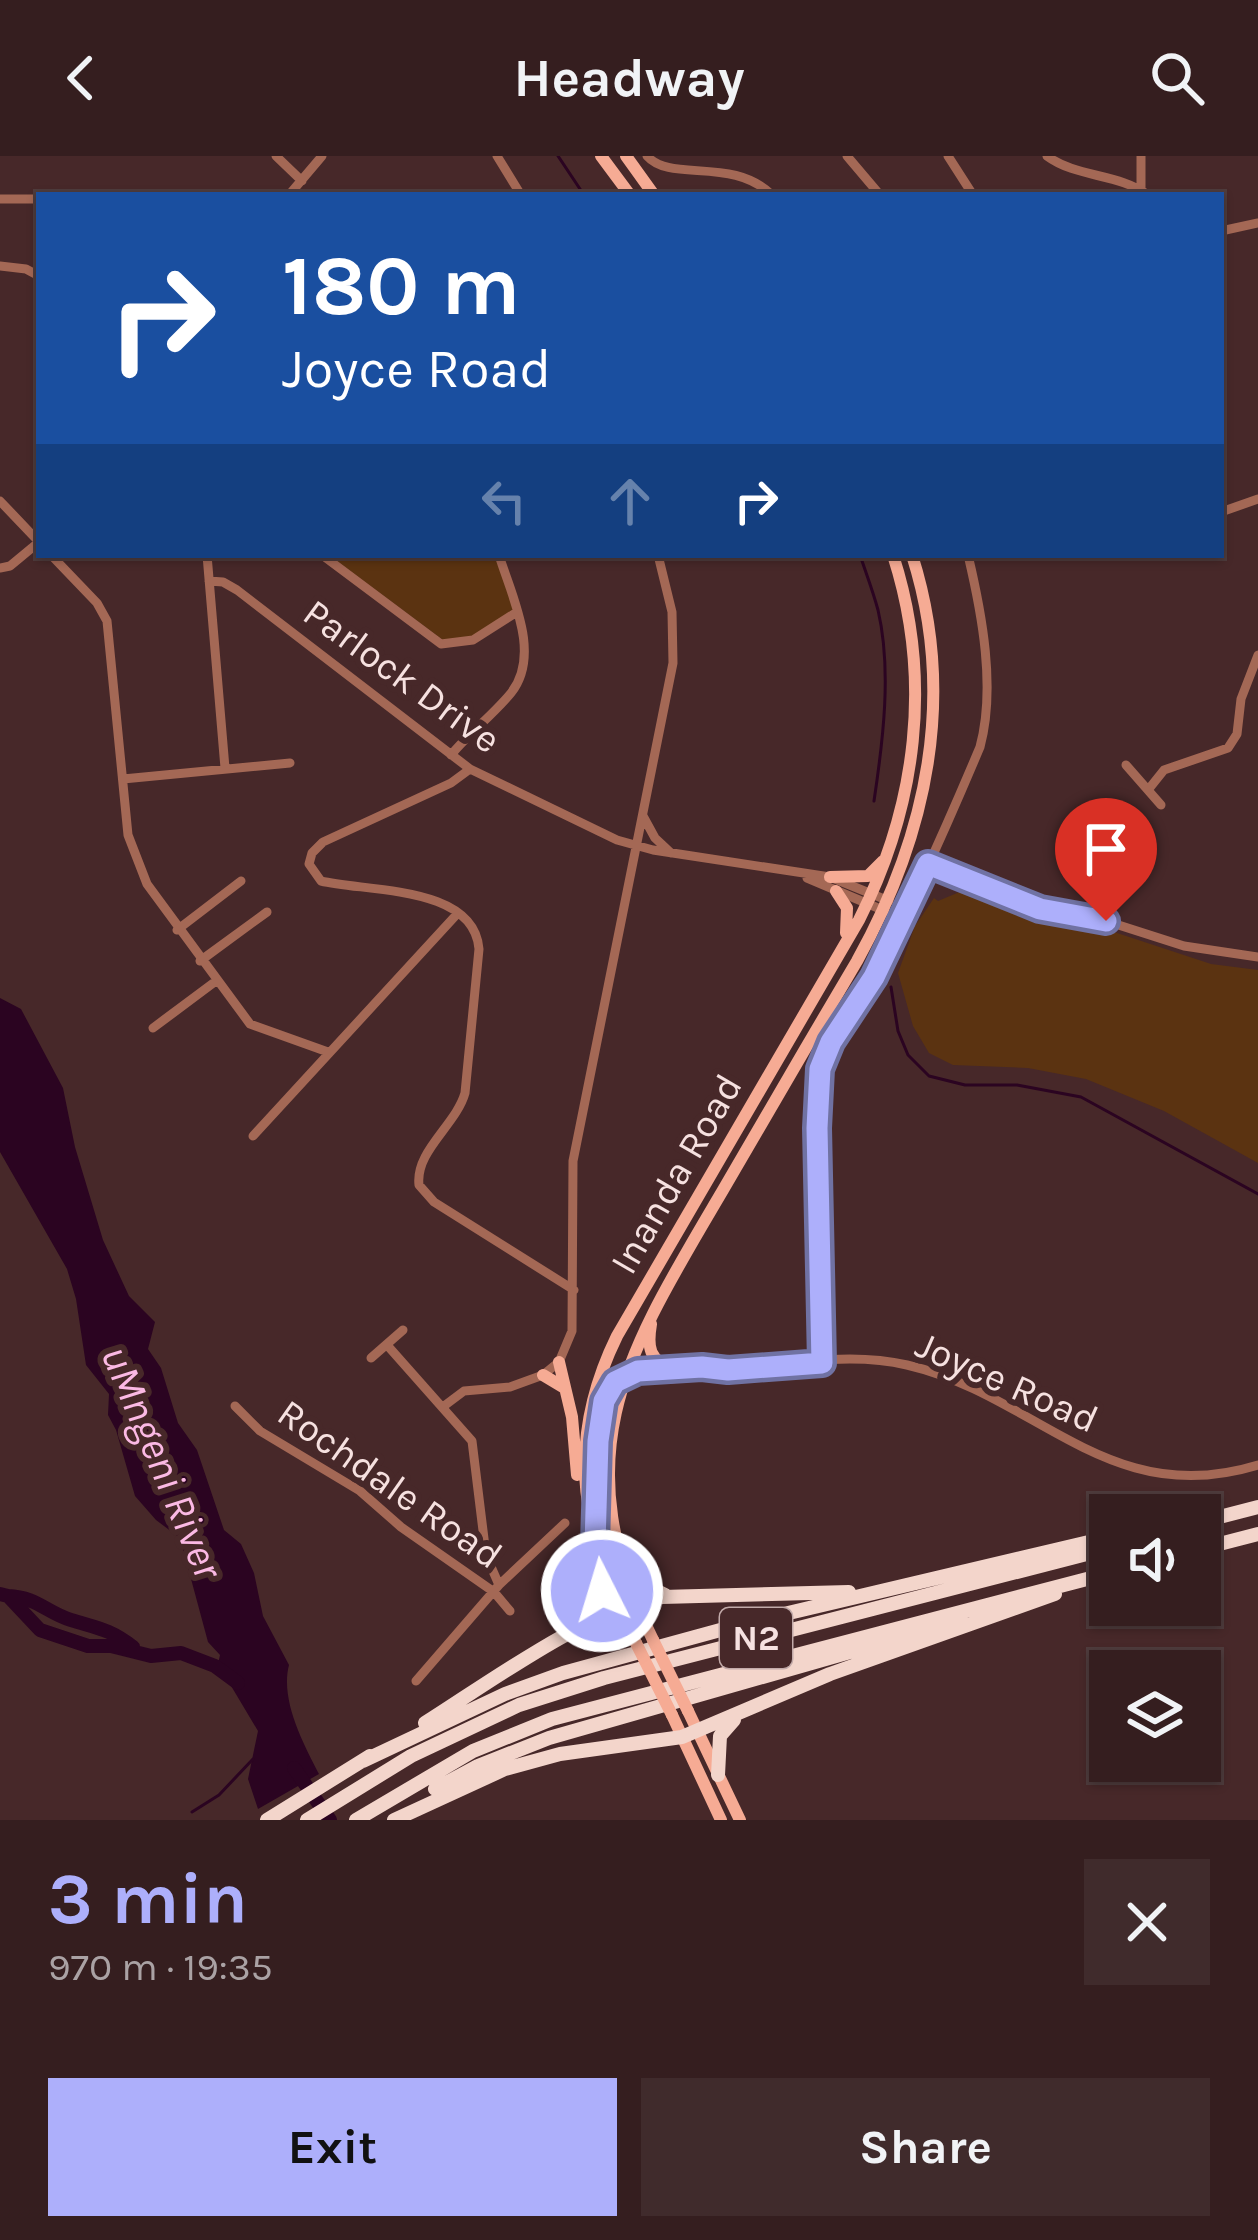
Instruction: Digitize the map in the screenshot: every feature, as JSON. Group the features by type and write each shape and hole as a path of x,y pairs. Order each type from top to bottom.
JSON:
{"highway":[{"path":"1221,1516 1258,1507"},
{"path":"1221,1544 1258,1534"},
{"path":"267,1820 363,1761 405,1746 505,1694 563,1673 1089,1542"},
{"path":"615,1545 643,1584 677,1597"},
{"name":"N2","path":"307,1820 405,1746 604,1678 1089,1553"},
{"path":"405,1746 593,1609 602,1591 602,1568"},
{"name":"N2","path":"356,1820 431,1789 512,1734 589,1707 1089,1579"},
{"path":"431,1789 560,1754 689,1735 830,1674 1089,1582"},
{"path":"515,1666 627,1605 677,1597 887,1589"},
{"path":"397,1818 431,1789 549,1738 1048,1597"},
{"path":"718,1775 713,1749 725,1726 753,1707"}],"main road":[{"path":"601,156 627,192"},
{"path":"626,156 652,192"},
{"name":"Inanda Road","path":"718,1815 693,1760 688,1711 653,1640 602,1568 584,1490 584,1452 593,1395 609,1352 844,946 888,856 908,785 916,707 911,632 894,558"},
{"name":"Inanda Road","path":"713,1749 689,1735 672,1715 636,1643 615,1545 610,1460 623,1378 653,1311 887,906 917,824 933,738 932,650 913,558"},
{"path":"844,946 848,917 833,884 868,876 888,856"},
{"path":"653,1311 650,1354 673,1369"},
{"path":"595,1545 598,1441 609,1390 623,1378 612,1368 609,1352"},
{"path":"559,1362 572,1417 579,1500 595,1545"},
{"path":"543,1375 563,1387"},
{"path":"718,1775 738,1816"}],"street":[{"path":"276,156 302,181"},
{"path":"293,192 322,156"},
{"path":"497,156 519,192"},
{"path":"646,156 661,167 734,172 769,192"},
{"path":"847,156 877,192"},
{"path":"948,156 971,192"},
{"path":"1047,156 1145,192 1141,156"},
{"path":"0,199 36,199"},
{"path":"1224,231 1258,223"},
{"path":"0,266 36,274"},
{"path":"1224,511 1258,499"},
{"path":"0,501 36,539"},
{"path":"0,568 10,566 36,544"},
{"path":"54,558 102,609 107,621 128,835 147,884 250,1024 328,1052"},
{"path":"207,558 225,768"},
{"path":"326,558 441,644 472,640 517,612"},
{"path":"451,755 513,689 524,646 500,558"},
{"path":"444,1406 464,1391 510,1387 543,1375 559,1362 572,1331 573,1161 673,663 672,612 659,558"},
{"path":"822,1363 820,1069 831,1042 874,977 984,731 983,649 968,558"},
{"name":"Parlock Drive","path":"209,581 237,590 470,769 637,848 797,874 887,906"},
{"path":"1148,790 1164,770 1228,748 1237,734 1241,699 1258,655"},
{"path":"122,778 290,763"},
{"path":"1126,765 1161,805"},
{"path":"470,769 452,783 323,842 309,859 311,871 321,880 428,897 458,913 474,931 479,949 465,1093 457,1114 420,1165 419,1185 434,1202 574,1291"},
{"path":"643,816 655,838 671,853"},
{"path":"928,864 1040,909 1106,921 1184,946 1258,956"},
{"path":"177,930 241,881"},
{"path":"200,961 266,912"},
{"path":"253,1136 458,913"},
{"path":"153,1028 215,981"},
{"path":"371,1358 403,1330"},
{"path":"387,1345 444,1406 476,1452 486,1555 496,1589"},
{"name":"Joyce Road","path":"623,1378 638,1371 873,1360 923,1369 1108,1461 1136,1469 1204,1476 1258,1465"},
{"name":"Joyce Road","path":"623,1378 703,1376 728,1370"},
{"name":"Rochdale Road","path":"235,1406 260,1431 360,1491 401,1527 496,1589 510,1611"},
{"path":"416,1681 496,1589 565,1522"}],"shaded area":[{"path":"333,558 499,558 516,611 467,639 447,643"},
{"path":"962,891 1034,919 1108,930 1211,964 1258,970 1258,1163 1164,1111 1086,1079 1028,1068 953,1065 929,1053 913,1026 898,973 915,926 934,898 938,901"}],"water":[{"path":"0,998 21,1009 63,1088 103,1240 129,1296 155,1322 148,1349 161,1368 178,1423 197,1450 224,1530 241,1544 254,1573 263,1616 289,1665 290,1707 319,1774 258,1809 248,1779 258,1731 218,1664 220,1655 208,1642 180,1538 135,1496 108,1415 109,1394 86,1365 67,1269 0,1152"}],"waterway":[{"path":"558,156 582,192"},
{"path":"861,558 878,610 885,657 874,801"},
{"path":"891,987 898,1031 908,1055 929,1076 965,1085 1017,1085 1081,1097 1258,1194"},
{"path":"0,1594 8,1596 40,1630 88,1646 111,1646 151,1656 181,1653 215,1666 238,1683"},
{"path":"8,1596 103,1630 133,1647"},
{"path":"192,1812 219,1795 253,1759"},
{"name":"uMngeni River","path":"294,1768 330,1820"}],"route":[{"path":"602,1591 595,1545 598,1441 604,1401 615,1382 638,1371 822,1363 820,1069 831,1042 874,977 928,864 1040,909 1106,921"}]}
